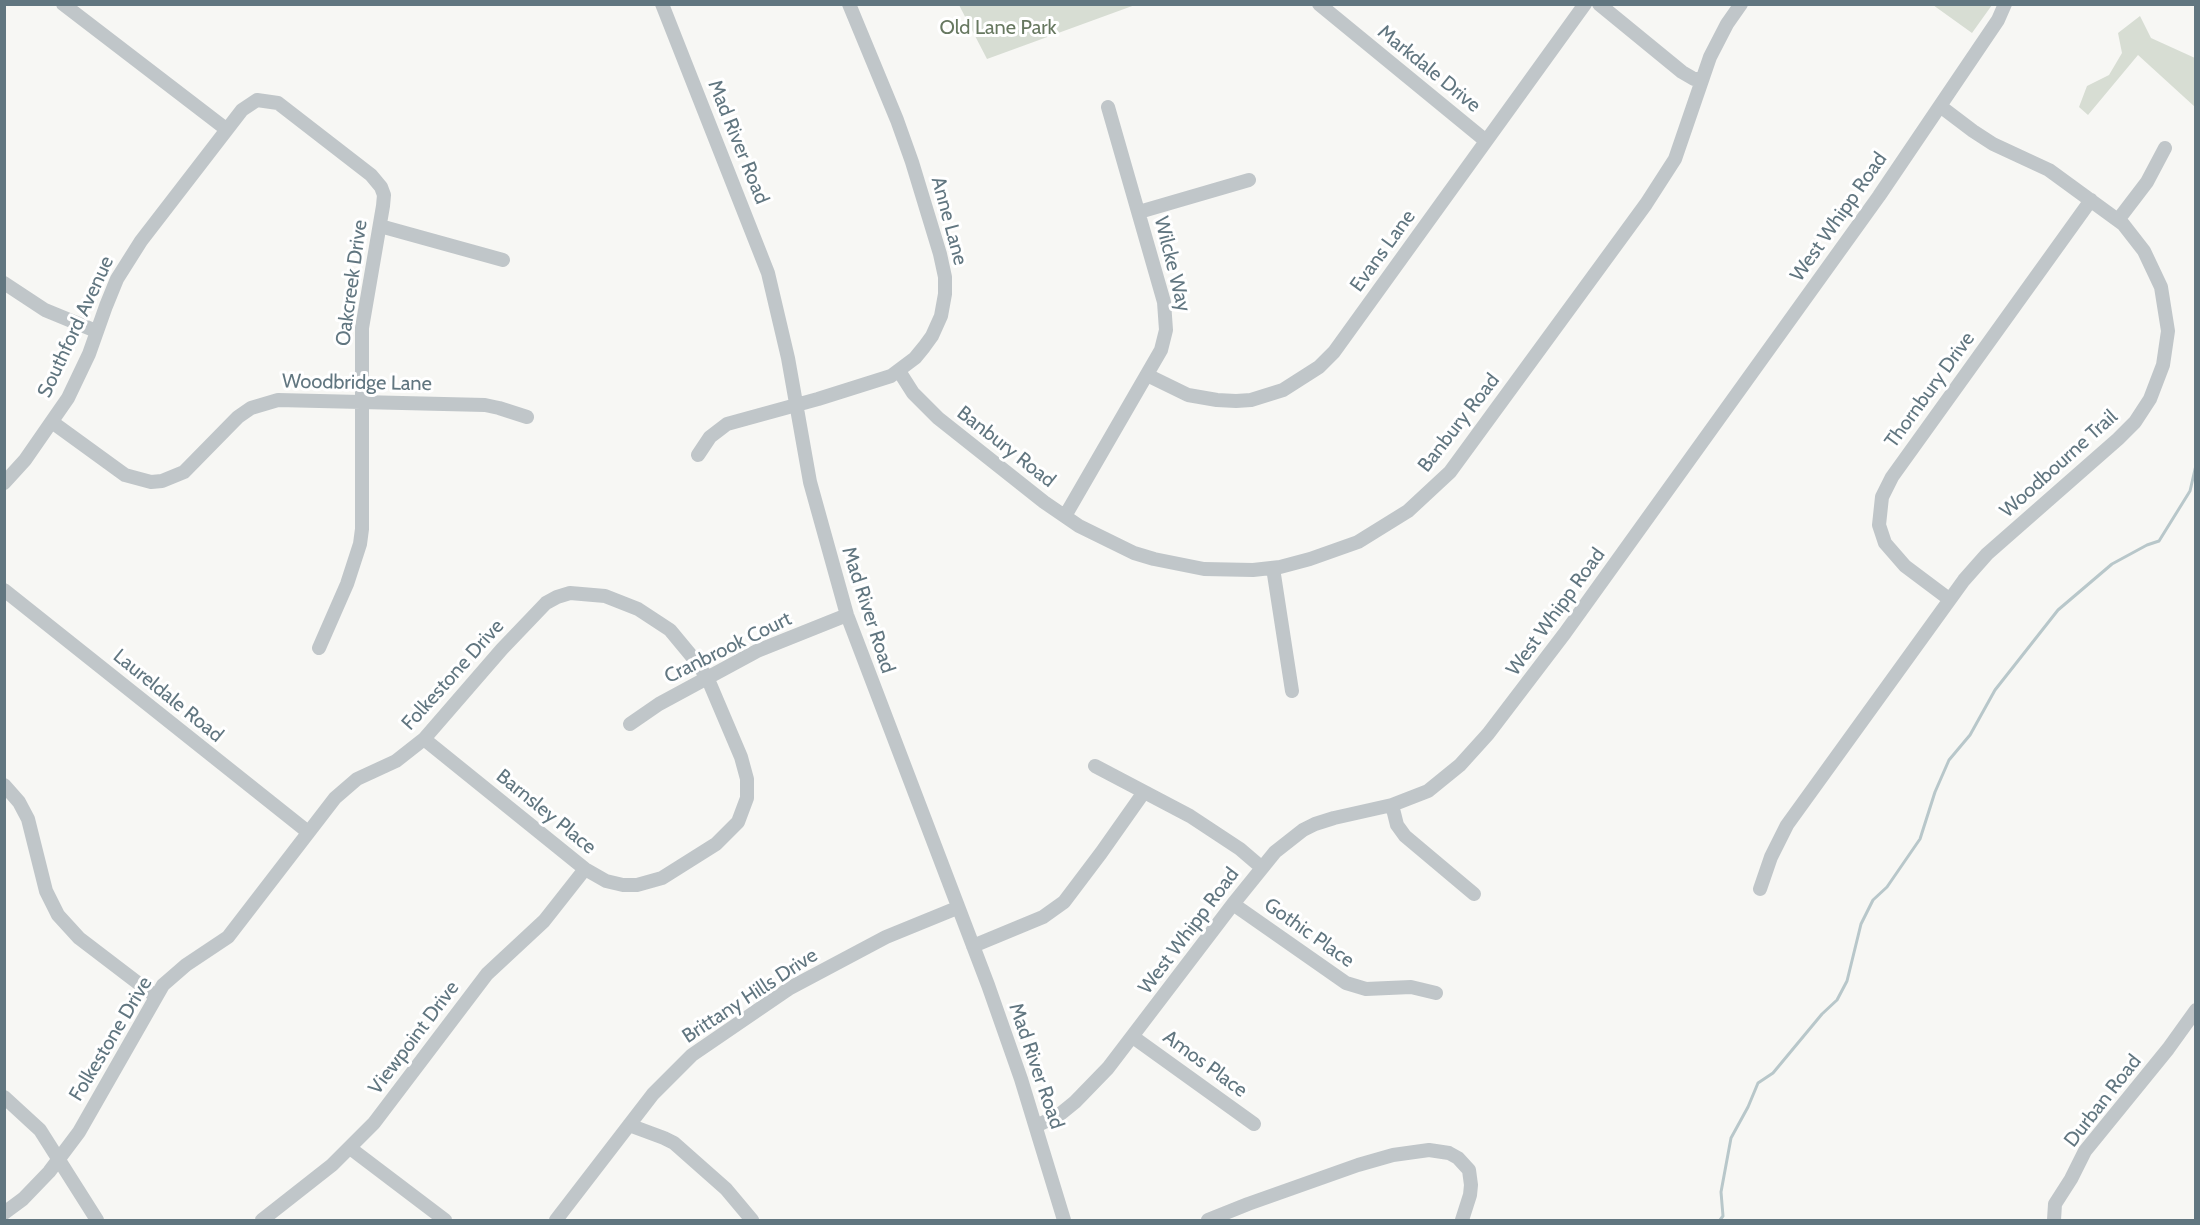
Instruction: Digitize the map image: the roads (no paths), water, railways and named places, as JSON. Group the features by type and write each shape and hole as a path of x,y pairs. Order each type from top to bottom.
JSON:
{"street":[{"path":"63,4 226,129"},
{"name":"Mad River Road","path":"662,4 768,273 779,314 813,494 846,615 973,946 1021,1079 1064,1221"},
{"name":"Anne Lane","path":"698,455 710,437 727,424 878,381 899,371 924,347 937,327 944,305 945,277 940,254 912,162 849,4"},
{"name":"Markdale Drive","path":"1319,4 1486,141"},
{"name":"Evans Lane","path":"1147,375 1188,395 1217,400 1251,400 1283,390 1320,367 1334,352 1585,4"},
{"path":"1599,4 1682,72 1702,80"},
{"name":"Banbury Road","path":"899,371 913,393 938,418 1065,516 1106,540 1154,559 1204,569 1273,568 1331,553 1375,533 1408,511 1450,472 1666,175 1682,142 1718,40 1741,4"},
{"name":"West Whipp Road","path":"1036,1126 1059,1114 1082,1095 1133,1037 1261,867 1288,841 1315,824 1412,799 1441,783 1467,757 1517,697 1571,625 1865,215 1998,20 2005,4"},
{"name":"Oakcreek Drive","path":"226,129 242,110 258,100 272,101 286,108 377,181 384,195 362,328 363,495 360,544 347,584 319,648"},
{"name":"Woodbourne Trail","path":"1760,889 1787,825 1949,599 1975,566 2118,440 2141,414 2158,383 2163,365 2168,331 2163,296 2144,251 2118,220 2049,170 2011,153 1973,131 1940,106"},
{"name":"Wilcke Way","path":"1065,516 1164,342 1167,318 1108,107"},
{"name":"Southford Avenue","path":"4,483 26,460 80,377 117,279 128,261 226,129"},
{"path":"2118,220 2147,182 2165,148"},
{"path":"1139,213 1248,180"},
{"name":"Thornbury Drive","path":"1949,599 1905,566 1885,543 1879,525 1882,497 1892,477 2091,200"},
{"path":"380,226 503,260"},
{"path":"4,283 45,310 96,331"},
{"name":"Woodbridge Lane","path":"52,422 125,475 144,481 162,482 184,472 238,417 263,403 278,400 484,405 526,417"},
{"path":"1273,568 1292,691"},
{"name":"Laureldale Road","path":"4,590 308,832"},
{"name":"Folkestone Drive","path":"4,1213 23,1199 58,1160 90,1114 163,985 186,965 228,937 308,832 346,787 376,769 396,761 424,739 537,610 557,597 570,593 605,596 638,609 670,630 684,645 706,678 741,757 747,779 747,798 738,822 729,833 689,862 655,880"},
{"name":"Cranbrook Court","path":"630,724 658,704 757,651 846,615"},
{"name":"Barnsley Place","path":"424,739 585,869 606,881 623,885 637,885 655,880"},
{"path":"1095,766 1190,816 1246,854 1261,867"},
{"path":"4,785 20,802 28,819 46,891 58,915 79,938 155,996"},
{"path":"973,946 1043,917 1064,902 1144,792"},
{"path":"1392,805 1397,825 1405,836 1474,894"},
{"name":"Viewpoint Drive","path":"262,1221 350,1148 374,1123 487,974 544,921 585,869"},
{"name":"Gothic Place","path":"1233,904 1346,983 1366,989 1411,987 1436,993"},
{"name":"Brittany Hills Drive","path":"556,1221 663,1083 692,1055 780,994 886,937 957,908"},
{"name":"Durban Road","path":"2054,1221 2055,1204 2085,1151 2196,1010"},
{"name":"Amos Place","path":"1133,1037 1254,1124"},
{"path":"4,1097 40,1130 97,1221"},
{"path":"629,1125 674,1143 726,1189 752,1221"},
{"path":"350,1148 446,1221"},
{"path":"1208,1221 1248,1204 1358,1166 1393,1155 1429,1150 1449,1153 1458,1158 1469,1170 1472,1185 1462,1221"}],"waterway":[{"path":"1720,1220 1723,1216 1721,1192 1731,1138 1758,1083 1773,1073 1822,1014 1837,1000 1847,981 1861,924 1873,900 1887,887 1920,839 1935,792 1949,760 1970,735 1995,690 2058,610 2112,564 2159,541 2190,491 2196,465"}],"park label":[{"name":"Old Lane Park","path":"998,28"}]}
